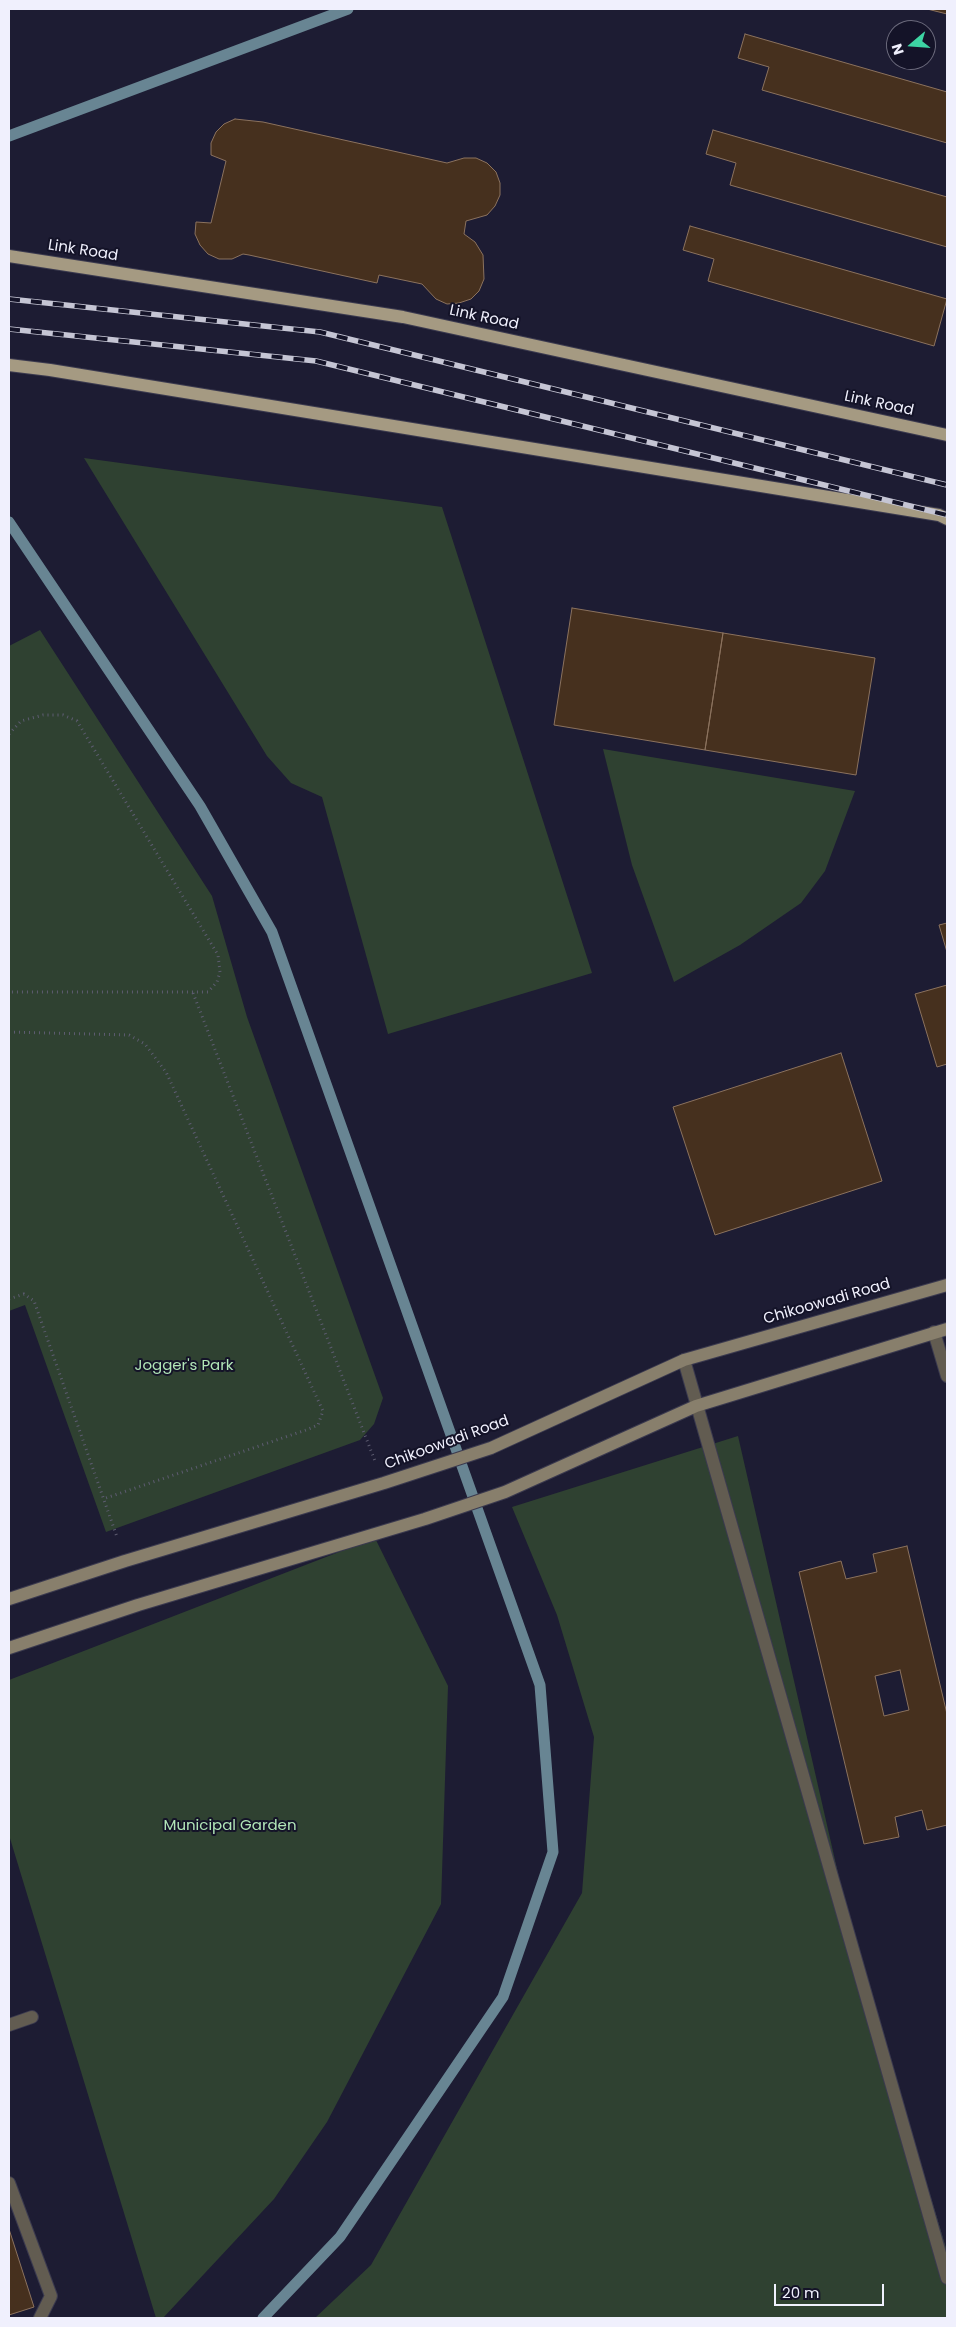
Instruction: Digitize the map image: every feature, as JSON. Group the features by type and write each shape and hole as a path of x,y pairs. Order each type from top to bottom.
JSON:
{"main road":[{"name":"Link Road","path":"9,256 403,317 947,435"},
{"path":"9,365 50,370 939,515 947,519"}],"street":[{"name":"Chikoowadi Road","path":"9,1599 125,1561 384,1483 491,1448 684,1360 947,1285"},
{"path":"9,1648 138,1605 425,1519 506,1492 696,1406 947,1329"},
{"path":"934,1332 947,1376"},
{"path":"684,1360 947,2278"},
{"path":"9,2025 32,2017"},
{"path":"9,2183 51,2296 40,2318"}],"path":[{"path":"9,734 21,721 43,715 63,715 77,721 218,956 220,972 218,982 208,992 9,992"},
{"path":"193,993 384,1483"},
{"path":"9,1032 129,1035 145,1044 166,1072 323,1411 318,1425 306,1430 102,1499"},
{"path":"9,1299 24,1294 34,1301 125,1561"}],"green space":[{"path":"84,458 442,507 592,973 388,1034 322,797 291,783 267,756"},
{"name":"Jogger's Park","path":"40,630 212,896 247,1017 383,1398 374,1424 360,1440 106,1532 25,1305 9,1311 9,646"},
{"path":"603,749 855,791 825,871 801,903 740,945 674,982 632,865"},
{"path":"738,1436 854,1943 947,2251 947,2318 315,2318 371,2265 582,1893 594,1737 557,1615 512,1507"},
{"name":"Municipal Garden","path":"375,1538 448,1686 441,1904 327,2122 274,2199 163,2318 156,2318 9,1835 9,1680"}],"building":[{"path":"927,9 947,9 947,14"},
{"path":"745,34 947,92 947,143 762,90 769,67 738,58"},
{"path":"235,119 263,122 447,163 464,158 476,158 487,163 496,172 500,183 500,195 495,206 487,215 466,221 464,234 475,242 483,255 484,279 479,291 471,299 447,304 436,299 422,284 379,275 377,283 249,255 243,254 232,259 219,259 208,254 200,245 195,234 196,222 211,223 226,161 211,155 211,143 216,132 224,124"},
{"path":"713,130 947,197 947,247 730,185 736,163 706,154"},
{"path":"690,226 947,299 934,346 708,281 714,259 683,250"},
{"path":"572,608 723,633 705,750 554,725"},
{"path":"723,633 875,658 856,775 705,750"},
{"path":"947,923 947,952 939,925"},
{"path":"947,985 947,1064 937,1067 915,994"},
{"path":"841,1053 882,1181 715,1235 673,1107"},
{"path":"907,1546 947,1714 947,1825 927,1830 922,1810 895,1817 899,1837 864,1844 799,1572 841,1561 846,1579 877,1572 873,1554","holes":["900,1670 909,1710 884,1716 875,1676"]},
{"path":"9,2229 34,2307 9,2315"}],"waterway":[{"path":"9,136 348,9"},
{"path":"9,522 200,806 272,932 540,1685 553,1852 503,1997 340,2237 263,2318"}],"railway":[{"path":"9,299 320,332 947,485"},
{"path":"9,329 316,361 947,515"}]}
